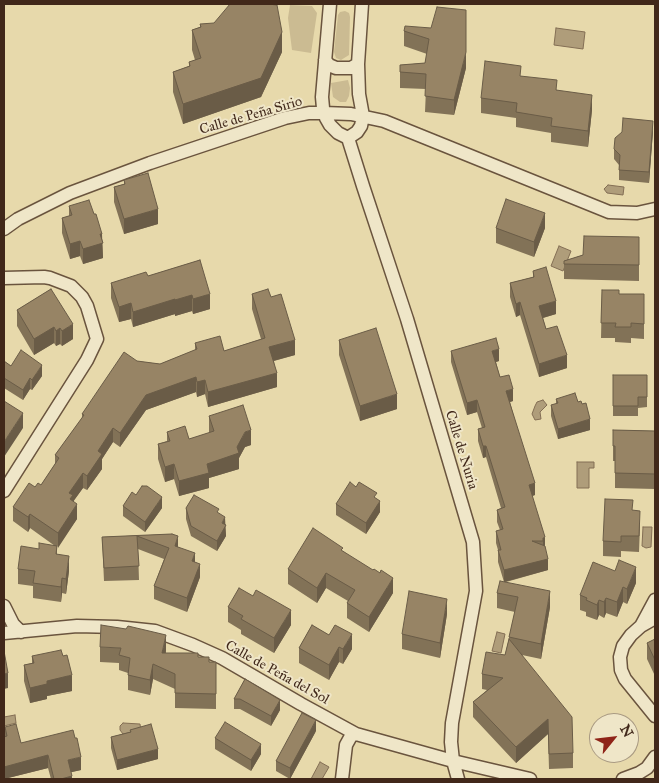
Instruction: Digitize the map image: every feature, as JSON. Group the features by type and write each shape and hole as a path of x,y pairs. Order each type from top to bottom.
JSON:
{"street":[{"path":"330,4 322,96 324,112 330,125 348,138 358,132 363,116 359,94 358,64 361,4"},
{"path":"325,60 329,65 336,68 351,68 358,64"},
{"name":"Calle de Peña Sirio","path":"4,229 25,215 70,193 150,163 285,118 324,112 363,116 384,122 609,212 637,213 655,209"},
{"name":"Calle de Nuria","path":"348,138 362,186 407,319 473,542 476,591 452,723 453,761 458,779"},
{"path":"4,278 44,277 71,286 82,297 87,306 96,339 82,367 4,491"},
{"path":"655,600 640,626 623,646 620,657 621,670 625,679 655,716"},
{"path":"4,606 13,624 20,632"},
{"path":"640,626 655,618"},
{"name":"Calle de Peña del Sol","path":"4,633 77,626 117,627 155,631 222,658 356,734 453,761 530,779"},
{"path":"342,779 346,745 351,736 356,734"},
{"path":"623,779 647,768 655,757"}],"shaded area":[{"path":"290,5 312,6 317,13 311,53 292,50 288,18"},
{"path":"345,11 349,13 350,17 349,55 341,60 336,58 334,52 338,15 340,12"},
{"path":"556,28 585,32 583,49 554,45"},
{"path":"348,80 349,96 346,102 340,102 333,97 331,83"},
{"path":"608,185 624,187 623,195 607,193 604,189"},
{"path":"559,246 571,251 563,271 551,266"},
{"path":"543,400 547,405 540,412 541,419 535,420 532,414 535,406 537,402"},
{"path":"577,462 594,462 594,468 589,468 589,488 577,488"},
{"path":"643,527 652,527 651,547 646,548 642,546"},
{"path":"497,632 505,634 501,653 492,651"},
{"path":"15,715 16,723 4,726 4,717"},
{"path":"123,723 140,724 141,731 123,734 120,726"},
{"path":"320,762 329,767 322,779 311,779"}],"building":[{"path":"230,4 277,5 282,32 261,78 183,104 173,72 190,66 189,62 201,58 192,30 201,27 200,24 214,23"},
{"path":"437,7 466,10 466,52 454,100 425,96 426,74 400,72 400,65 425,63 429,39 404,31 405,26 431,28"},
{"path":"485,61 521,66 520,76 557,80 556,90 592,95 588,131 551,126 552,118 516,112 517,103 481,98"},
{"path":"623,118 653,121 649,172 619,170 620,155 614,149 615,138 622,132"},
{"path":"148,173 158,209 124,219 114,187 125,184 124,180"},
{"path":"506,199 545,213 534,242 496,228"},
{"path":"89,200 94,214 96,214 103,243 83,249 80,241 70,244 62,218 72,215 69,206"},
{"path":"584,236 639,237 639,265 564,264 564,261 583,255"},
{"path":"200,260 210,294 193,299 192,295 133,312 131,303 119,307 111,283 146,272 148,276"},
{"path":"546,267 556,301 539,306 546,329 557,326 567,355 539,364 520,302 516,304 510,283 534,277 533,271"},
{"path":"51,289 73,324 62,331 60,328 56,331 54,327 34,339 17,310"},
{"path":"268,289 271,297 281,294 295,340 269,347 277,373 208,392 205,380 197,382 196,377 146,395 120,433 113,428 98,451 102,454 87,476 83,473 69,493 73,495 70,499 77,504 58,533 30,514 28,517 13,507 29,483 35,487 38,483 41,485 59,458 55,455 84,415 82,414 124,352 137,361 160,364 197,349 195,343 220,336 224,351 265,338 252,294"},
{"path":"602,290 619,290 619,294 644,294 644,324 631,323 631,327 615,327 616,323 601,323"},
{"path":"376,328 397,394 360,406 339,340"},
{"path":"496,338 499,349 492,351 500,377 509,375 513,389 506,391 535,483 529,485 545,537 543,541 532,541 545,546 548,559 504,570 498,550 501,550 496,531 503,529 497,510 505,507 486,446 483,446 478,429 485,427 477,400 467,403 451,351"},
{"path":"21,350 42,365 32,380 30,378 23,390 4,378 4,361 11,366"},
{"path":"613,375 647,375 647,397 638,397 638,406 613,406"},
{"path":"575,393 578,402 586,403 590,419 558,429 551,405 558,403 556,399"},
{"path":"4,401 23,413 4,442"},
{"path":"243,405 251,430 245,432 237,447 239,453 207,464 209,473 179,481 174,464 165,467 158,444 170,441 167,432 185,426 189,439 214,431 209,416"},
{"path":"613,430 655,431 655,474 615,473"},
{"path":"350,482 356,487 359,482 377,493 374,497 380,501 366,523 336,504"},
{"path":"142,486 147,486 162,497 145,522 123,506 132,492 136,495"},
{"path":"194,495 219,509 217,512 225,517 222,523 226,525 217,541 191,526 186,508"},
{"path":"605,499 633,500 632,510 640,511 639,536 621,536 621,542 603,541"},
{"path":"313,528 343,548 341,550 373,570 380,573 381,570 393,578 369,617 347,603 355,590 326,573 317,588 288,569"},
{"path":"172,534 178,536 175,546 195,553 192,561 200,564 187,598 154,586 169,548 137,536 139,566 104,568 102,537"},
{"path":"39,543 57,546 56,554 69,556 66,579 62,578 61,587 33,583 35,571 18,569 21,546 39,549"},
{"path":"619,560 636,567 627,589 623,587 617,602 606,598 604,602 599,600 597,605 580,595 593,562 615,571"},
{"path":"500,581 550,591 541,644 509,637 518,597 497,593"},
{"path":"239,588 253,596 256,590 291,610 274,638 241,619 243,616 228,607"},
{"path":"409,591 447,599 440,643 402,634"},
{"path":"101,625 126,629 128,626 166,635 162,653 198,653 198,657 209,657 209,662 216,662 216,694 175,693 175,674 153,664 150,680 128,675 130,658 119,655 121,648 100,647"},
{"path":"312,625 329,635 335,625 352,634 343,649 339,647 329,665 299,648"},
{"path":"509,639 572,717 573,753 549,754 548,719 516,747 473,702 503,678 482,674 486,652 505,655"},
{"path":"655,639 655,660 647,643"},
{"path":"61,650 63,656 67,655 72,675 47,681 47,684 30,688 24,665 34,663 32,656"},
{"path":"4,651 8,673 4,674"},
{"path":"245,679 280,700 271,716 240,699 234,699"},
{"path":"302,713 316,720 290,768 276,761"},
{"path":"225,722 261,744 251,760 215,738"},
{"path":"16,724 21,743 73,730 75,738 77,738 81,757 68,760 72,776 54,779 48,755 4,767 4,737 7,736 5,727"},
{"path":"151,724 158,749 117,760 111,737"}]}
